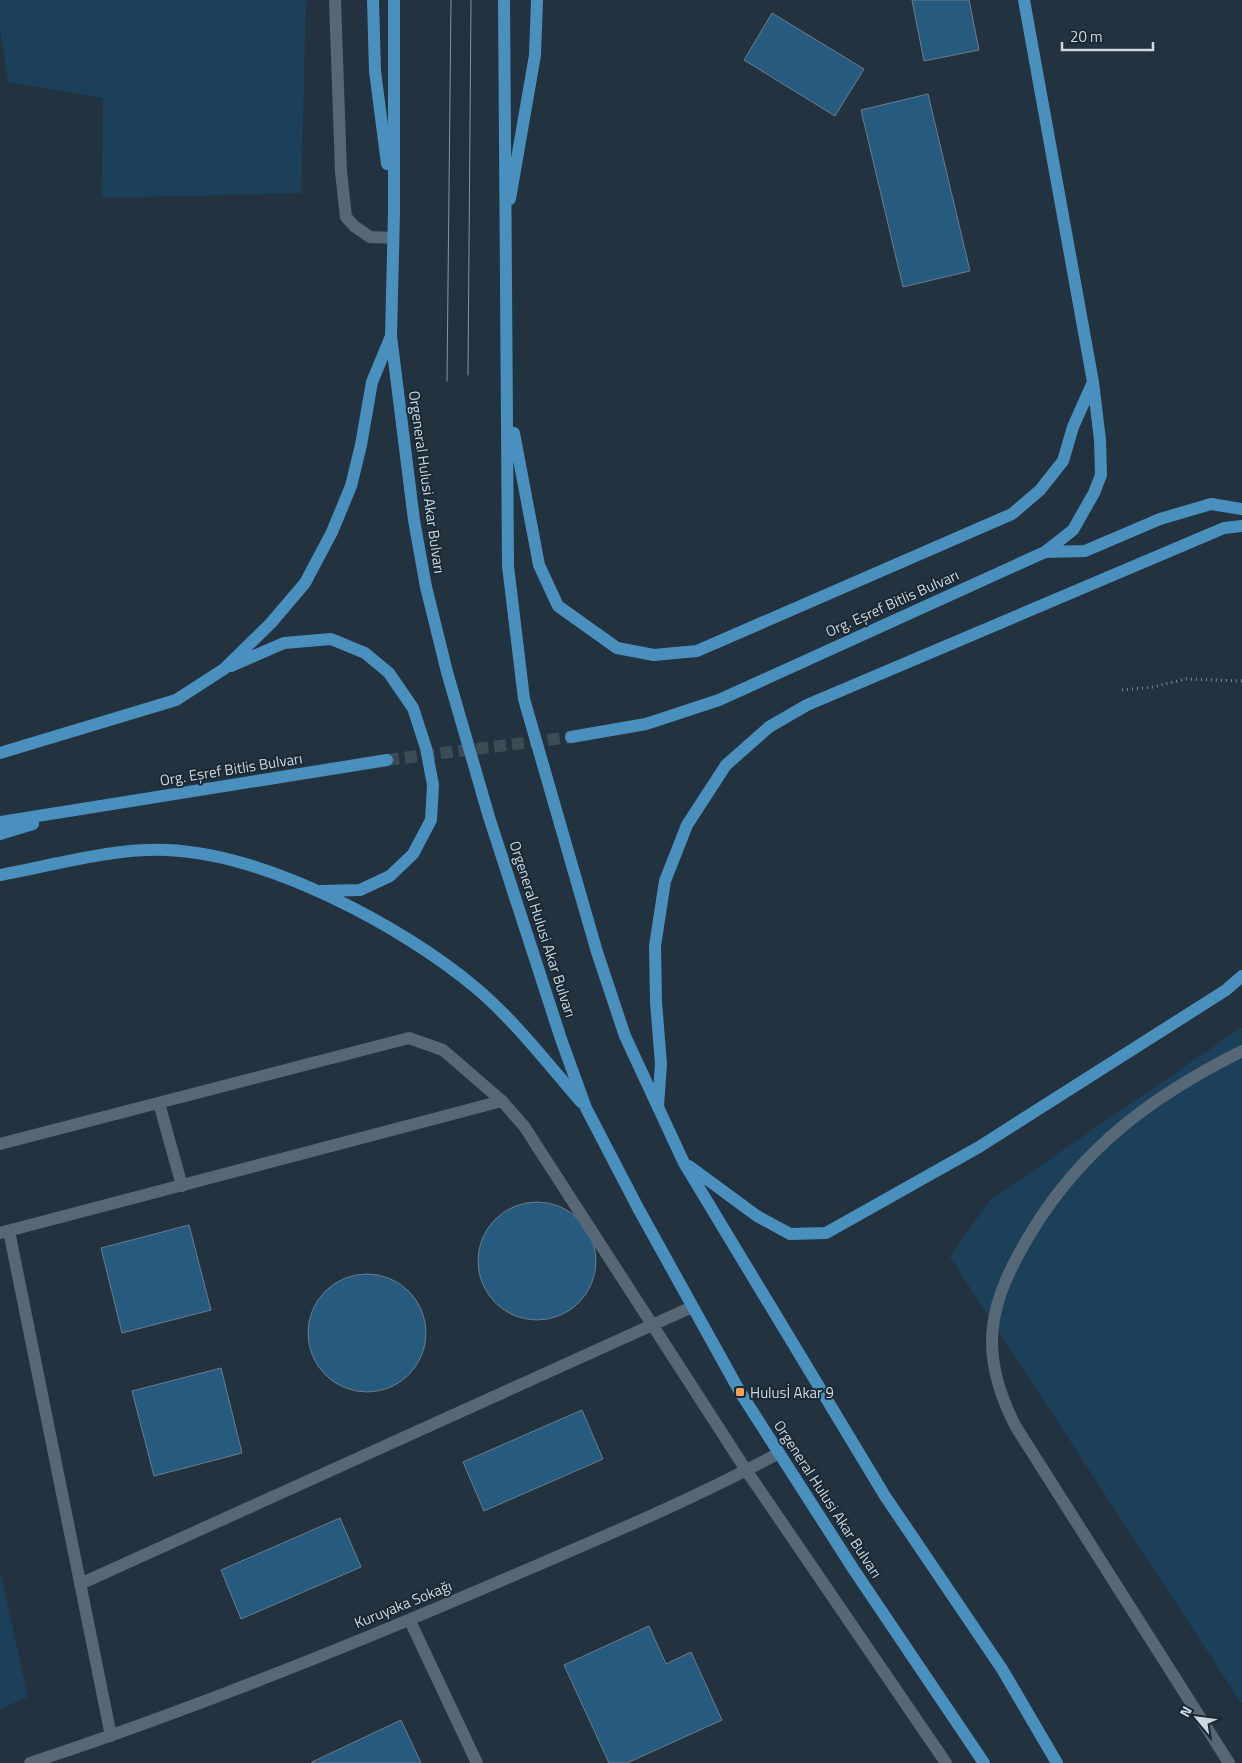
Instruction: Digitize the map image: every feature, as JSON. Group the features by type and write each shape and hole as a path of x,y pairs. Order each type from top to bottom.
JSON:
{"main road":[{"path":"373,0 375,71 394,213"},
{"name":"Orgeneral Hulusi Akar Bulvarı","path":"394,0 394,213 391,336 414,520 426,587 447,672 489,817 586,1108 692,1307 740,1392 854,1570 984,1763"},
{"path":"504,0 504,233 508,400 508,566 524,699 597,952 625,1036 684,1163 885,1496 1002,1669 1057,1763"},
{"path":"504,233 535,55 537,0"},
{"name":"Org. Eşref Bitlis Bulvarı","path":"571,737 646,724 719,700 1045,552 1073,530 1094,493 1100,475 1100,440 1093,382 1024,0"},
{"path":"224,669 270,623 305,583 332,532 351,486 361,445 372,382 391,336"},
{"path":"508,400 538,566 558,606 617,648 654,655 697,651 1012,514 1040,490 1063,461 1073,427 1093,382"},
{"path":"1045,552 1085,551 1160,518 1211,504 1242,509"},
{"path":"658,1108 662,1064 656,1002 655,946 666,881 687,825 726,765 769,727 806,705 1224,528 1242,526"},
{"path":"0,754 176,700 224,669 284,643 331,639 365,653 389,673 413,708 426,748 433,785 431,820 413,854 390,876 360,890 318,891"},
{"name":"Org. Eşref Bitlis Bulvarı","path":"0,822 387,760"},
{"name":"Org. Eşref Bitlis Bulvarı","path":"0,834 81,809"},
{"path":"0,875 124,851 167,850 212,855 262,870 318,891 408,937 476,989 526,1039 586,1108"},
{"path":"684,1163 758,1216 790,1234 826,1233 979,1147 1226,990 1242,976"}],"street":[{"path":"335,0 341,172 346,217 354,226 370,237 393,238"},
{"path":"0,1144 409,1038 443,1050 502,1100 524,1126 746,1470 946,1763"},
{"path":"1229,1763 1016,1427 1004,1405 996,1380 992,1329 1000,1292 1012,1264 1042,1214 1063,1185 1087,1158 1140,1110 1185,1082 1242,1051"},
{"path":"111,1736 5,1232 502,1100"},
{"path":"159,1103 182,1186"},
{"path":"80,1584 692,1307"},
{"name":"Kuruyaka Sokağı","path":"30,1763 52,1760 410,1621 680,1504 779,1452"},
{"path":"410,1621 477,1763"}],"path":[{"path":"1122,690 1154,687 1186,679 1242,681"}],"shaded area":[{"path":"0,0 306,0 301,193 102,198 103,98 8,82 0,28"},
{"path":"1242,1027 1242,1704 950,1257 989,1201"},
{"path":"0,1571 28,1697 0,1709"}],"building":[{"path":"912,0 969,0 979,50 924,61"},
{"path":"772,13 864,69 835,116 744,60"},
{"path":"928,94 970,271 903,287 861,110"},
{"path":"537,1202 560,1206 579,1219 592,1238 596,1261 592,1284 579,1303 560,1316 537,1320 514,1316 495,1303 482,1284 478,1261 482,1238 495,1219 514,1206"},
{"path":"189,1225 211,1310 122,1333 101,1248"},
{"path":"367,1274 390,1278 409,1291 422,1310 426,1333 422,1356 409,1375 390,1388 367,1392 344,1388 325,1375 312,1356 308,1333 312,1310 325,1291 344,1278"},
{"path":"221,1368 242,1453 154,1476 132,1391"},
{"path":"582,1410 603,1459 484,1511 463,1462"},
{"path":"340,1518 361,1567 241,1619 221,1570"},
{"path":"649,1626 666,1664 691,1652 722,1720 627,1763 609,1763 564,1665"},
{"path":"401,1720 421,1763 312,1763 312,1762"}],"tunnel":[{"path":"387,760 571,737"}],"tram line":[{"path":"447,381 451,0"},
{"path":"468,375 471,0"}],"place":[{"name":"Hulusİ Akar 9","path":"740,1392"}]}
